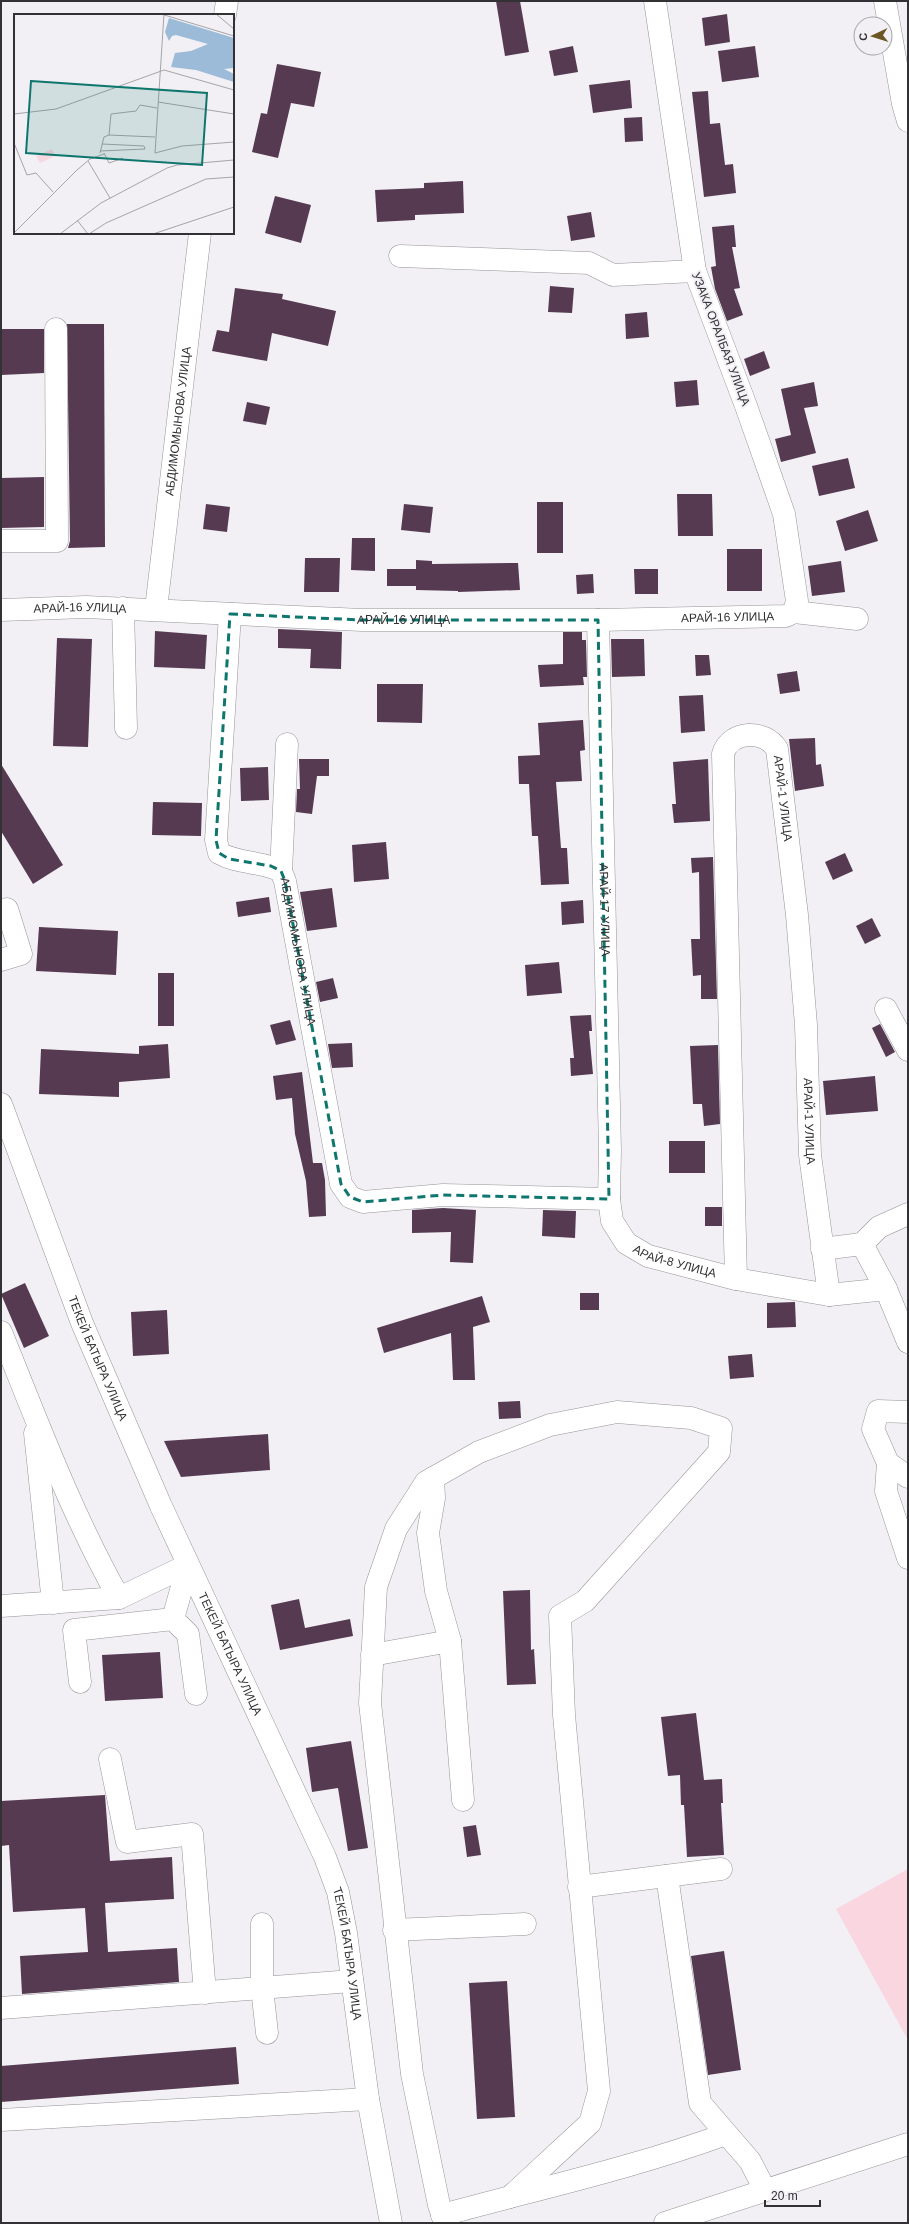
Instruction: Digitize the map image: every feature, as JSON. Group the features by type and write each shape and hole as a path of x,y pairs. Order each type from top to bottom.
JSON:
{"street":[{"path":"225,14 227,1"},
{"name":"УЗАКА ОРАЛБАЯ УЛИЦА","path":"655,1 695,271 746,406 784,514 796,606"},
{"path":"885,1 903,104 908,121"},
{"name":"АБДИМОМЫНОВА УЛИЦА","path":"156,609 200,234"},
{"path":"400,256 589,263 612,275 695,271"},
{"path":"1,541 57,541 56,329"},
{"name":"АРАЙ-16 УЛИЦА","path":"1,610 86,607 156,609 362,620 598,620 786,616 796,606 857,619"},
{"path":"123,608 126,728"},
{"name":"АБДИМОМЫНОВА УЛИЦА","path":"230,614 216,840 219,853 229,859 271,866 281,871 285,881 341,1184 350,1197 363,1202 443,1195 609,1199"},
{"name":"АРАЙ-17 УЛИЦА","path":"598,620 610,1150 609,1199"},
{"name":"АРАЙ-1 УЛИЦА","path":"736,1279 723,754 725,746 732,740 753,734 772,741 777,749 797,915 806,1025 810,1155 829,1295"},
{"path":"281,871 287,744"},
{"path":"1,910 7,909 21,954 1,960"},
{"path":"886,1009 908,1050"},
{"name":"ТЕКЕЙ БАТЫРА УЛИЦА","path":"1,1104 82,1322 188,1565 325,1857 338,1892 346,1933 368,2099 391,2223"},
{"name":"АРАЙ-8 УЛИЦА","path":"609,1199 612,1221 626,1243 648,1256 736,1279 829,1295 886,1289"},
{"path":"822,1249 862,1244 879,1228 908,1214"},
{"path":"862,1244 886,1289 908,1342"},
{"path":"1,1332 32,1411 99,1562 119,1598"},
{"path":"32,1411 54,1603"},
{"path":"908,1412 878,1411 873,1429 888,1463 886,1491 908,1558"},
{"path":"510,2197 590,2123 599,2091 564,1715 560,1616 585,1602 719,1452 721,1428 691,1418 617,1412 550,1425 479,1452 426,1482 396,1529 376,1587 370,1703 394,1930 412,2074 443,2219 510,2197 610,2172 685,2149 726,2134"},
{"path":"888,1463 908,1477"},
{"path":"433,1478 434,1498 428,1533 436,1591 450,1642 462,1800"},
{"path":"1,1606 119,1598 188,1565"},
{"path":"173,1619 188,1565"},
{"path":"80,1682 74,1630 173,1619"},
{"path":"173,1619 188,1634 196,1694"},
{"path":"372,1655 450,1642"},
{"path":"110,1759 127,1842 192,1834 205,1993"},
{"path":"579,1887 721,1869"},
{"path":"666,1876 700,2103 750,2161 765,2190"},
{"path":"262,1924 262,1988 267,2033"},
{"path":"394,1930 524,1924"},
{"path":"1,2008 352,1982"},
{"path":"1,2120 368,2099"},
{"path":"665,2223 908,2144"}],"highlighted area":[{"path":"230,614 362,620 598,620 609,1199 443,1195 363,1202 350,1197 341,1184 285,881 281,871 271,866 229,859 219,853 216,840"}],"shaded area":[{"path":"908,1869 908,2040 836,1909"}],"building":[{"path":"496,1 520,1 529,52 505,56"},
{"path":"727,14 730,42 705,46 702,18"},
{"path":"573,46 578,72 554,76 549,51"},
{"path":"755,46 759,77 722,82 718,51"},
{"path":"277,64 321,72 314,107 291,103 278,158 252,152 261,113 267,114"},
{"path":"630,80 632,108 593,113 589,85"},
{"path":"708,91 710,124 720,123 725,165 733,164 736,193 704,197 692,92"},
{"path":"642,117 643,141 625,142 624,118"},
{"path":"463,181 464,213 415,215 415,220 377,222 375,190 424,188 424,183"},
{"path":"275,196 311,205 301,243 265,233"},
{"path":"591,212 595,237 571,241 567,216"},
{"path":"734,225 736,247 732,247 740,288 734,289 743,315 727,321 715,289 711,267 716,266 712,227"},
{"path":"550,286 574,288 572,313 548,312"},
{"path":"235,288 283,294 282,299 336,311 328,346 272,333 267,361 212,351 217,330 229,332"},
{"path":"647,312 649,337 626,339 625,314"},
{"path":"67,324 104,324 105,547 68,548 70,541"},
{"path":"1,329 44,329 44,373 1,375"},
{"path":"764,351 770,368 750,376 744,359"},
{"path":"697,380 699,405 676,407 674,382"},
{"path":"814,382 818,406 804,408 816,453 781,462 775,439 791,435 781,389"},
{"path":"247,402 270,407 266,425 243,421"},
{"path":"848,458 855,488 819,496 812,466"},
{"path":"44,477 44,527 1,528 1,478"},
{"path":"677,494 712,494 713,536 678,536"},
{"path":"537,502 563,502 563,553 537,553"},
{"path":"206,504 230,507 227,532 203,529"},
{"path":"404,504 433,507 430,533 401,530"},
{"path":"868,510 878,541 845,551 836,521"},
{"path":"352,538 375,538 375,571 351,570"},
{"path":"727,549 762,549 762,591 727,591"},
{"path":"305,558 340,558 339,592 304,592"},
{"path":"416,560 432,561 432,564 518,563 520,590 458,592 416,590 416,586 387,586 387,569 416,569"},
{"path":"841,561 845,592 812,596 808,566"},
{"path":"634,569 658,569 658,594 635,594"},
{"path":"593,574 594,593 577,594 576,575"},
{"path":"278,629 342,632 341,669 310,668 311,649 278,648"},
{"path":"155,631 207,635 205,669 154,667"},
{"path":"563,632 582,632 582,640 586,640 587,677 583,677 584,685 540,687 538,665 563,664"},
{"path":"57,638 92,639 88,747 53,746"},
{"path":"611,639 644,639 645,676 612,677"},
{"path":"695,655 709,655 711,675 696,676"},
{"path":"797,671 800,691 780,694 777,674"},
{"path":"377,684 423,684 422,723 377,722"},
{"path":"703,695 705,731 681,733 679,696"},
{"path":"583,720 585,750 580,751 582,781 556,782 561,848 567,848 569,884 541,885 538,836 532,836 529,784 519,784 518,756 540,755 538,723"},
{"path":"815,738 816,765 821,764 824,786 795,791 789,739"},
{"path":"299,759 329,759 329,776 317,776 312,814 296,812 297,789 300,789"},
{"path":"708,759 710,821 674,823 672,804 676,804 673,762"},
{"path":"1,764 63,865 33,884 1,831"},
{"path":"268,767 269,800 241,801 240,768"},
{"path":"153,802 202,803 201,836 152,835"},
{"path":"386,842 389,879 354,882 352,845"},
{"path":"845,853 853,871 833,880 825,862"},
{"path":"713,857 717,999 701,999 701,975 693,976 691,939 700,939 699,872 692,873 691,858"},
{"path":"332,888 337,927 307,931 300,892"},
{"path":"269,897 271,912 238,917 236,902"},
{"path":"583,900 584,923 562,925 561,902"},
{"path":"872,918 881,936 865,944 856,926"},
{"path":"39,927 118,931 116,975 36,971"},
{"path":"559,962 562,993 527,996 525,965"},
{"path":"158,973 174,973 174,1026 158,1026"},
{"path":"333,978 338,998 320,1002 316,982"},
{"path":"591,1015 592,1031 589,1031 593,1074 571,1076 570,1058 574,1058 570,1016"},
{"path":"290,1020 296,1040 276,1045 270,1025"},
{"path":"880,1024 895,1052 886,1057 872,1028"},
{"path":"352,1043 353,1067 332,1068 328,1044"},
{"path":"168,1044 170,1078 119,1082 119,1097 39,1094 41,1049 139,1054 139,1046"},
{"path":"718,1045 720,1124 704,1126 702,1104 693,1104 690,1046"},
{"path":"302,1072 313,1163 322,1163 325,1180 326,1216 309,1217 306,1181 295,1134 292,1098 276,1100 273,1076"},
{"path":"875,1076 878,1111 826,1115 823,1081"},
{"path":"669,1141 705,1141 705,1173 669,1173"},
{"path":"705,1207 722,1207 722,1226 705,1226"},
{"path":"443,1208 476,1210 473,1263 450,1262 451,1232 412,1233 412,1210"},
{"path":"543,1210 576,1211 575,1238 542,1236"},
{"path":"25,1283 49,1336 24,1348 1,1294"},
{"path":"580,1293 599,1293 599,1310 580,1310"},
{"path":"482,1296 490,1322 473,1327 475,1380 453,1380 451,1333 384,1353 377,1328"},
{"path":"795,1302 796,1327 767,1328 767,1303"},
{"path":"167,1310 169,1354 133,1356 131,1312"},
{"path":"752,1354 754,1377 730,1379 728,1356"},
{"path":"520,1401 521,1418 499,1419 498,1402"},
{"path":"268,1434 270,1470 181,1477 164,1441"},
{"path":"530,1590 531,1650 534,1649 536,1684 507,1685 503,1591"},
{"path":"299,1599 305,1628 350,1619 353,1636 280,1650 271,1605"},
{"path":"160,1652 163,1698 105,1701 102,1655"},
{"path":"696,1713 704,1780 722,1779 723,1803 721,1803 724,1855 687,1857 684,1805 681,1805 680,1775 668,1776 661,1717"},
{"path":"351,1741 368,1848 348,1851 338,1788 312,1792 306,1748"},
{"path":"105,1795 110,1861 172,1857 174,1899 105,1903 108,1952 177,1948 179,1982 22,1994 20,1956 88,1952 85,1908 13,1912 9,1845 1,1846 1,1801"},
{"path":"476,1825 481,1855 467,1857 463,1827"},
{"path":"724,1951 741,2070 708,2075 691,1956"},
{"path":"507,1981 515,2117 477,2119 469,1983"},
{"path":"236,2047 239,2084 1,2102 1,2066"}]}
